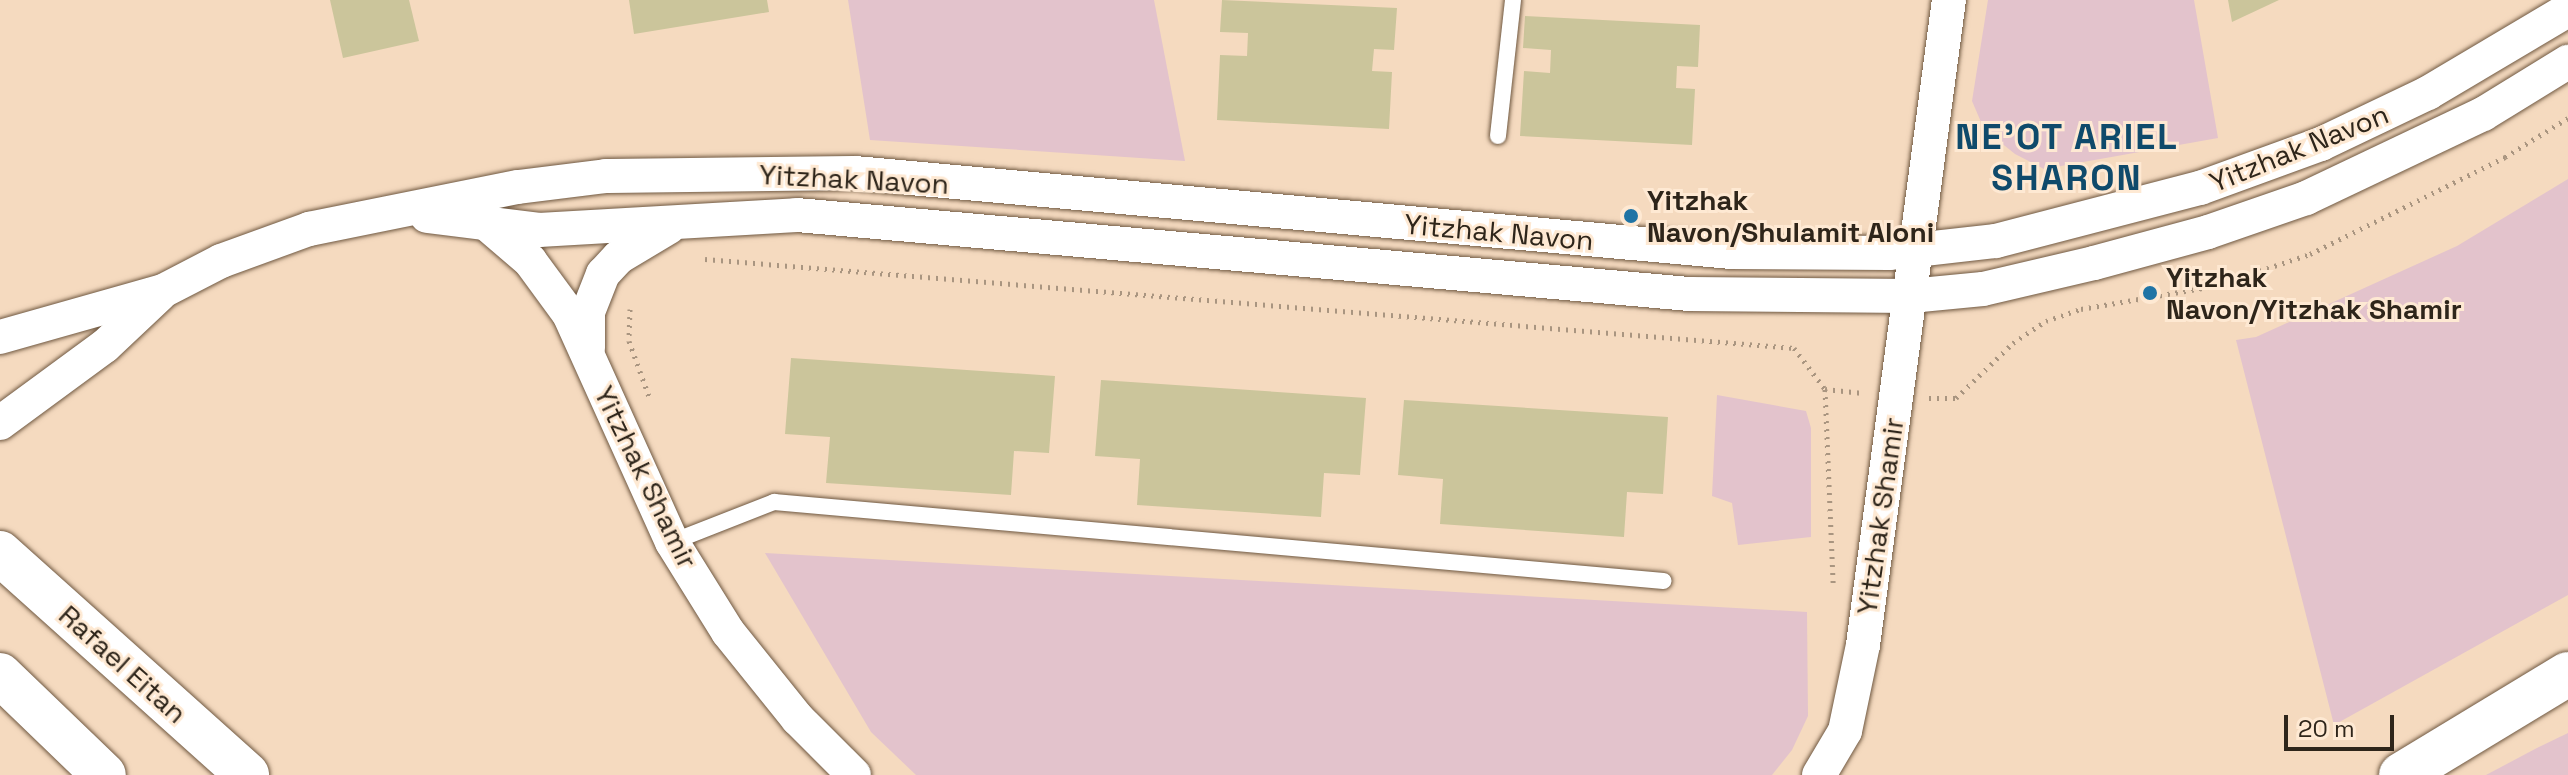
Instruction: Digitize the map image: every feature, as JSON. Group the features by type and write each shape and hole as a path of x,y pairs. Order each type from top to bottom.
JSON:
{"main road":[{"name":"Rafael Eitan","path":"0,553 247,775"},
{"path":"2401,775 2568,674"},
{"path":"0,675 104,775"},
{"path":"2429,775 2568,705"}],"street":[{"name":"Yitzhak Shamir","path":"1819,775 1845,731 1863,645 1949,0"},
{"name":"Yitzhak Navon","path":"0,337 163,291 264,242 518,187 606,176 855,173 1731,252 1915,250 1996,241 2200,188 2321,144 2428,93 2568,10"},
{"name":"Yitzhak Navon","path":"386,215 539,230 797,215 1690,294 1910,296 1983,289 2094,263 2208,232 2306,198 2483,114 2568,62"},
{"name":"Yitzhak Shamir","path":"592,364 588,312 603,274 653,234 683,221"},
{"name":"Yitzhak Shamir","path":"487,224 550,286 592,364 672,542 728,632 798,719 854,775"},
{"name":"Yitzhak Navon","path":"0,423 105,346 163,291"}],"lane":[{"path":"1498,136 1513,0"},
{"path":"672,542 774,502 1664,581"}],"path":[{"path":"1825,389 1896,397 1956,398 2013,343 2046,321 2081,309 2214,286 2310,254 2505,157 2568,118"},
{"path":"691,258 1794,348 1825,389 1833,591"},
{"path":"632,302 629,341 651,404"}],"shaded area":[{"path":"848,0 1154,0 1185,161 870,140"},
{"path":"1988,0 2194,0 2218,138 2044,169 2015,154 1984,129 1972,101"},
{"path":"2568,179 2568,595 2334,725 2236,340 2256,337 2457,246"},
{"path":"1717,395 1806,411 1811,428 1811,537 1738,545 1732,503 1712,496"},
{"path":"765,553 1807,612 1808,716 1792,750 1772,775 916,775 871,732"},
{"path":"2568,733 2568,775 2486,775 2535,749"}],"building":[{"path":"330,0 409,0 419,41 343,58"},
{"path":"629,0 767,0 769,12 634,34"},
{"path":"1222,0 1397,8 1394,50 1374,49 1372,71 1392,72 1389,129 1217,120 1220,55 1247,56 1248,33 1220,32"},
{"path":"2228,0 2279,0 2232,22"},
{"path":"1525,16 1700,25 1698,67 1677,66 1676,88 1695,89 1692,145 1520,136 1524,71 1550,73 1551,50 1523,48"},
{"path":"791,358 1055,376 1049,453 1014,451 1011,495 826,483 830,437 785,434"},
{"path":"1101,380 1366,398 1360,475 1324,473 1321,517 1137,505 1140,459 1095,456"},
{"path":"1404,400 1668,417 1663,494 1627,492 1624,537 1440,524 1443,479 1398,475"}],"place":[{"name":"Yitzhak Navon/Shulamit Aloni","path":"1631,216"},
{"name":"Yitzhak Navon/Yitzhak Shamir","path":"2150,293"}],"district":[{"name":"NE'OT ARIEL SHARON","path":"2067,158"}]}
